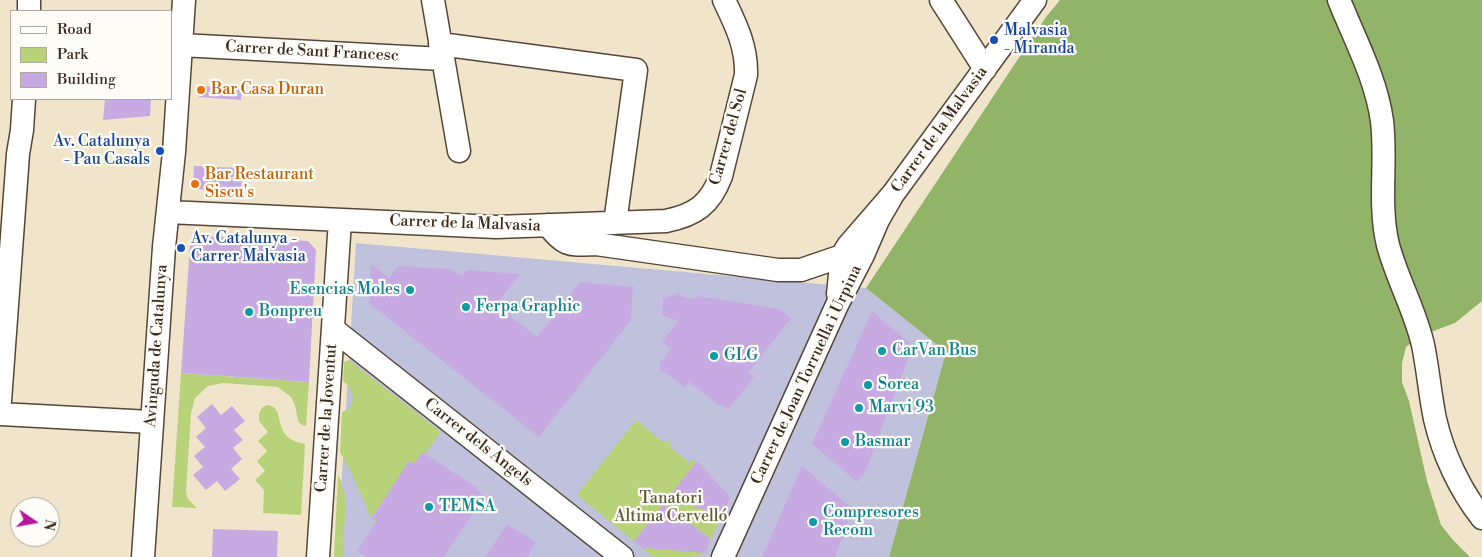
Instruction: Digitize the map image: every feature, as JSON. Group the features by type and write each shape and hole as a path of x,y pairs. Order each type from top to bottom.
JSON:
{"street":[{"name":"Avinguda de Catalunya","path":"142,557 184,0"},
{"path":"433,0 459,151"},
{"name":"Carrer del Sol","path":"548,225 666,221 685,216 700,209 706,203 717,188 721,176 744,87 747,62 741,36 724,0"},
{"path":"941,0 985,69"},
{"name":"Carrer de la Malvasia","path":"837,305 842,256 852,240 893,194 1035,0"},
{"path":"1339,0 1361,51 1378,100 1383,143 1382,195 1388,245 1416,318 1435,420 1443,444 1463,489 1482,518"},
{"name":"Carrer de Sant Francesc","path":"181,44 441,52 636,70 615,223"},
{"path":"0,401 10,140 24,100"},
{"name":"Carrer de Joan Torruella i Urpina","path":"723,557 837,305 863,255 878,220 893,194"},
{"name":"Carrer de la Malvasia","path":"168,212 496,227 548,225 559,240 568,243 579,245 596,244 778,270 801,270 842,256"},
{"name":"Carrer de la Joventut","path":"318,557 340,220"},
{"name":"Carrer dels Àngels","path":"333,329 622,557"},
{"path":"0,414 151,422"}],"shaded area":[{"path":"356,243 866,288 946,352 889,557 337,557"}],"green space":[{"path":"1060,0 1482,0 1482,301 1455,323 1420,336 1406,347 1402,363 1402,382 1409,401 1427,481 1441,525 1470,557 889,557 946,352 866,288 1046,17"},
{"path":"349,360 441,432 425,454 414,464 409,462 372,517 377,521 376,523 369,514 352,474 340,452 342,412 349,409 353,397 351,390 343,381 344,362"},
{"path":"181,373 309,382 306,426 298,421 295,405 291,397 278,387 223,383 208,386 195,398 191,413 186,492 188,499 197,508 172,507"},
{"path":"267,405 277,411 287,436 294,441 305,444 301,515 263,513 264,490 255,480 265,471 257,461 267,451 258,441 268,432 259,421 261,410"},
{"name":"Tanatori Altima Cervelló","path":"636,420 663,442 670,441 671,448 690,463 693,459 701,465 730,497 706,553 690,557 653,557 577,495"},
{"path":"338,475 346,501 344,557 334,557"}],"building":[{"path":"200,86 242,88 241,100 199,97"},
{"path":"105,100 151,100 150,116 103,120"},
{"path":"194,166 242,168 241,191 193,189"},
{"name":"Bonpreu","path":"201,236 308,241 316,250 309,382 181,373 190,246"},
{"path":"371,264 389,278 398,266 450,269 462,276 467,270 520,274 496,305 537,337 580,282 633,287 631,320 539,437 369,303"},
{"name":"GLG","path":"679,293 682,297 696,299 698,296 779,309 791,318 748,373 754,377 728,410 723,406 721,407 689,382 684,387 660,369 660,363 671,349 662,342 678,321 662,315 663,298"},
{"path":"872,311 913,346 869,462 864,474 857,482 812,444"},
{"path":"212,404 221,415 232,406 245,421 234,430 243,440 233,448 242,459 231,469 240,479 225,491 217,481 206,490 193,475 203,467 194,456 205,447 196,437 206,428 197,417"},
{"name":"TEMSA","path":"422,452 477,488 485,496 444,557 367,557 357,551 377,521 372,518 409,461 414,464"},
{"path":"697,461 730,497 723,516 668,498"},
{"path":"802,466 853,509 835,557 762,557"},
{"path":"663,504 710,538 706,553 646,548 644,550 634,541"},
{"path":"507,524 536,542 527,557 485,557"},
{"path":"213,529 278,531 277,557 212,557"}],"place":[{"name":"Malvasia - Miranda","path":"994,40"},
{"name":"Bar Casa Duran","path":"201,90"},
{"name":"Av. Catalunya - Pau Casals","path":"160,151"},
{"name":"Bar Restaurant Siscu's","path":"195,184"},
{"name":"Av. Catalunya - Carrer Malvasia","path":"181,248"},
{"name":"Esencias Moles","path":"410,290"},
{"name":"Ferpa Graphic","path":"466,307"},
{"name":"Bonpreu","path":"249,312"},
{"name":"CarVan Bus","path":"882,351"},
{"name":"GLG","path":"714,356"},
{"name":"Sorea","path":"868,385"},
{"name":"Marvi 93","path":"859,408"},
{"name":"Basmar","path":"845,442"},
{"name":"TEMSA","path":"429,507"},
{"name":"Compresores Recom","path":"813,522"}]}
